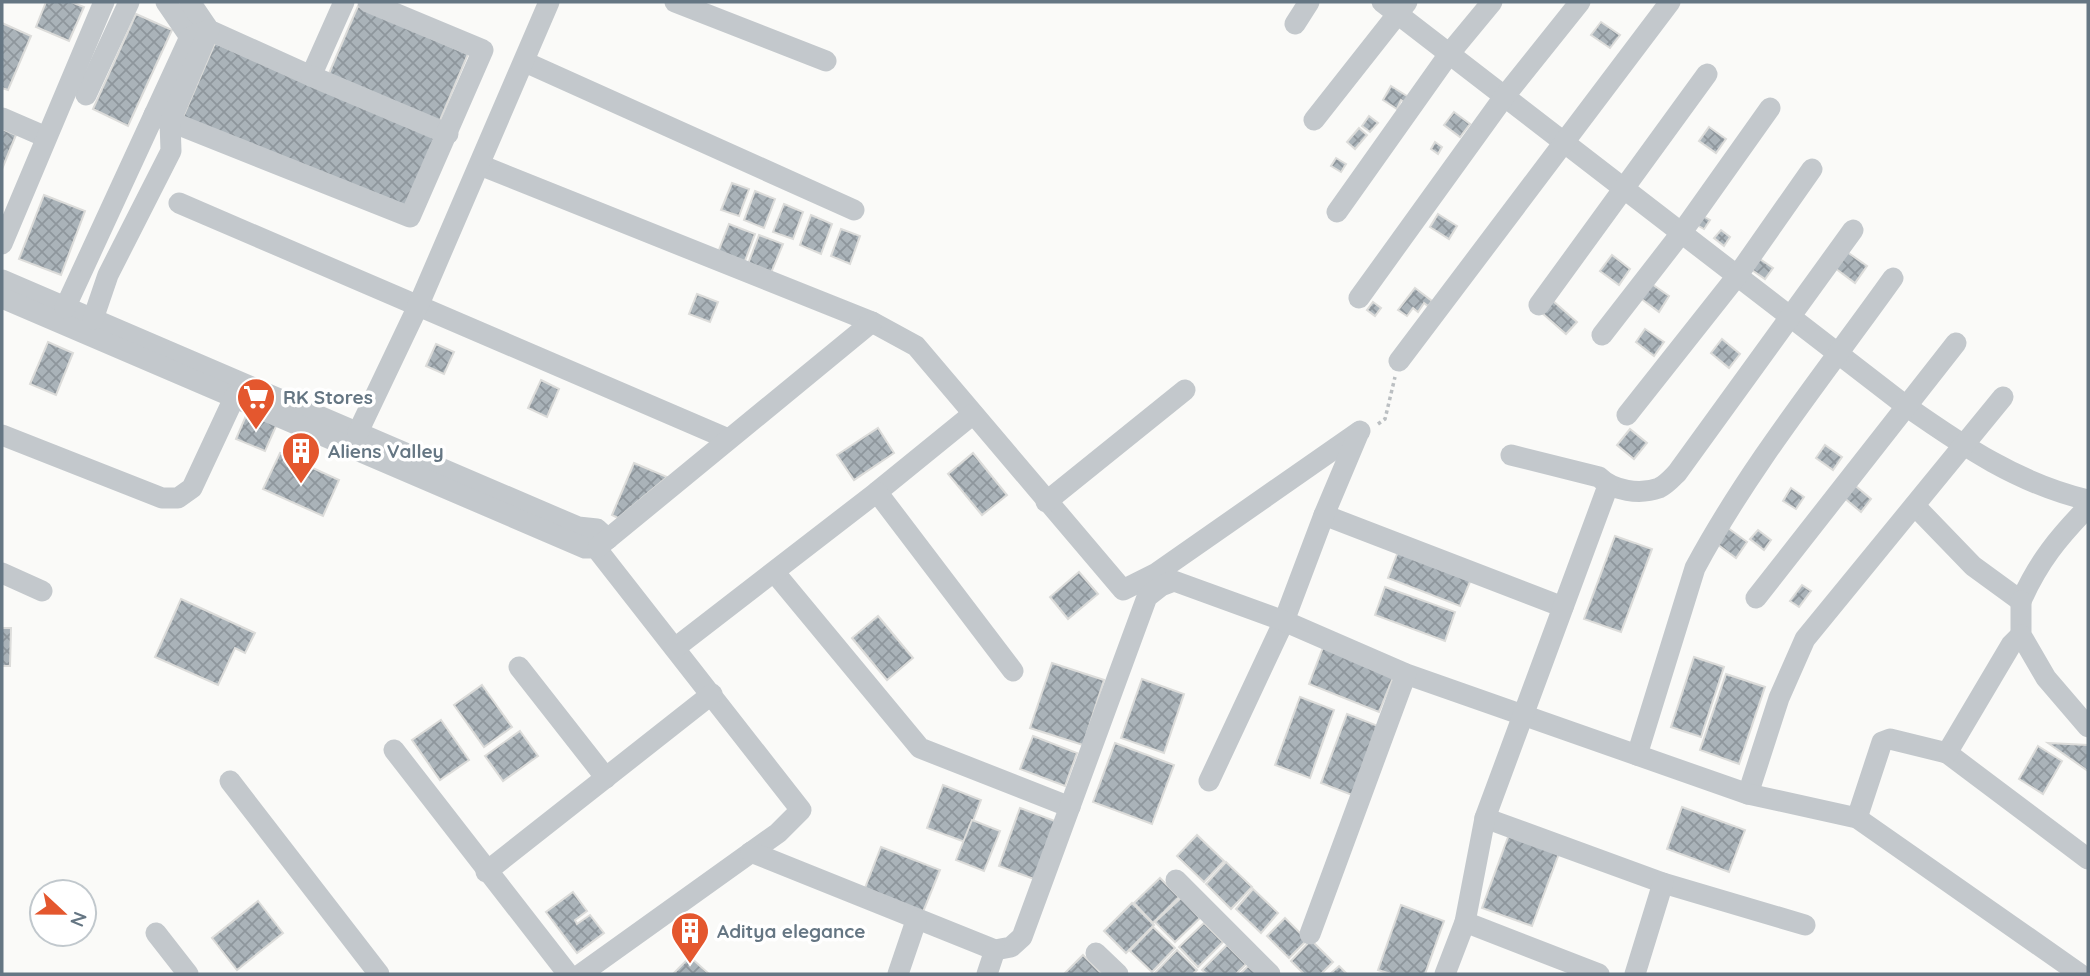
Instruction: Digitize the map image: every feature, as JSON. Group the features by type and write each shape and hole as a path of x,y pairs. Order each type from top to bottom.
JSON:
{"street":[{"path":"2,244 104,2"},
{"path":"86,95 129,2"},
{"path":"166,2 199,33 311,76 448,134"},
{"path":"65,308 162,118 199,33 190,2"},
{"path":"311,76 344,2"},
{"path":"162,118 405,218 414,211 483,50 399,8 369,2"},
{"path":"358,432 419,304 549,2"},
{"path":"675,2 826,61"},
{"path":"1295,24 1309,2"},
{"path":"1337,212 1449,54 1492,2"},
{"path":"1359,298 1504,97 1580,2"},
{"path":"1399,361 1670,2"},
{"path":"1314,120 1396,6 1449,54 1906,406 1965,446 2039,487 2088,500"},
{"path":"524,62 855,210"},
{"path":"1539,305 1626,189 1707,74"},
{"path":"1602,335 1682,232 1770,108"},
{"path":"2,118 46,137"},
{"path":"93,319 108,275 171,151 162,118"},
{"path":"480,165 872,322 916,346 1123,590 1155,574 1360,430"},
{"path":"1627,415 1737,276 1812,169"},
{"path":"179,203 728,439"},
{"path":"1511,455 1599,477 1608,486 1639,491 1661,487 1677,473 1853,230"},
{"path":"1637,755 1695,568 1779,437 1893,278"},
{"path":"2,280 358,432 576,534 585,548 602,543 872,322"},
{"path":"2,298 576,534"},
{"path":"1756,598 1956,343"},
{"path":"1046,502 1185,390"},
{"path":"2,435 162,498 178,498 192,488 235,396"},
{"path":"1748,794 1779,698 1805,639 2003,397"},
{"path":"675,648 775,573 973,414"},
{"path":"1209,781 1284,621 1324,514 1360,430"},
{"path":"1445,974 1465,922 1485,818 1608,486"},
{"path":"877,492 1013,671"},
{"path":"1915,506 1973,566 2021,601"},
{"path":"2088,507 2052,544 2036,567 2021,601 2021,635 2046,678 2088,726"},
{"path":"1324,514 1563,607"},
{"path":"581,974 751,852 802,810 675,648 602,543"},
{"path":"2,573 42,591"},
{"path":"775,573 920,748 1070,807"},
{"path":"751,852 916,921 995,950 1011,947 1022,937 1147,597 1161,586 1174,581 1284,621 1406,674 1748,794 1857,818 2080,974"},
{"path":"1947,753 2011,645 2021,635"},
{"path":"519,667 606,778"},
{"path":"1310,934 1406,674"},
{"path":"486,872 712,694"},
{"path":"1857,818 1885,738 1947,753 2088,859"},
{"path":"394,750 486,872 568,974"},
{"path":"230,781 379,974"},
{"path":"1485,818 1663,883 1805,925"},
{"path":"1176,880 1270,974"},
{"path":"1635,974 1663,883"},
{"path":"898,974 916,921"},
{"path":"1465,922 1563,969 1599,974"},
{"path":"156,933 188,974"},
{"path":"987,974 995,950"},
{"path":"1096,953 1118,974"}],"path":[{"path":"1360,430 1385,419 1399,361"}],"building":[{"path":"46,2 71,2 84,7 69,41 36,27"},
{"path":"358,6 468,54 438,125 327,78"},
{"path":"136,14 172,30 128,126 93,109"},
{"path":"1601,22 1620,35 1610,48 1591,35"},
{"path":"2,23 31,36 8,90 2,88"},
{"path":"215,43 440,139 408,214 183,117"},
{"path":"1391,86 1410,98 1406,103 1401,100 1397,109 1383,100"},
{"path":"1454,112 1470,124 1460,137 1444,125"},
{"path":"1369,116 1378,123 1370,132 1362,126"},
{"path":"1709,127 1726,139 1716,153 1699,141"},
{"path":"1359,128 1367,135 1355,149 1347,142"},
{"path":"2,129 16,135 2,169"},
{"path":"1435,142 1442,147 1438,154 1431,149"},
{"path":"1336,158 1346,164 1341,172 1331,166"},
{"path":"732,183 749,189 739,216 721,210"},
{"path":"755,191 775,199 764,228 744,220"},
{"path":"44,195 85,211 61,275 19,259"},
{"path":"784,204 803,212 793,239 773,232"},
{"path":"1438,214 1457,226 1449,239 1430,227"},
{"path":"811,215 832,224 821,254 800,245"},
{"path":"1701,215 1710,220 1704,229 1695,224"},
{"path":"729,224 755,234 743,266 717,255"},
{"path":"841,229 860,236 850,264 831,256"},
{"path":"1721,230 1730,237 1724,246 1714,238"},
{"path":"759,235 783,244 771,273 748,264"},
{"path":"1847,252 1867,266 1855,283 1835,268"},
{"path":"1612,255 1630,269 1619,285 1600,271"},
{"path":"1757,257 1773,268 1765,279 1749,268"},
{"path":"1649,282 1669,296 1659,312 1639,297"},
{"path":"1415,288 1432,301 1428,306 1424,303 1418,312 1413,308 1407,316 1398,310"},
{"path":"697,294 718,302 710,322 689,314"},
{"path":"1553,301 1577,322 1566,334 1542,313"},
{"path":"1373,302 1381,308 1375,316 1367,310"},
{"path":"1645,329 1664,342 1654,356 1636,342"},
{"path":"1722,339 1740,354 1729,368 1711,353"},
{"path":"48,342 73,353 56,395 30,384"},
{"path":"436,344 454,352 444,374 426,366"},
{"path":"541,380 559,389 547,417 528,408"},
{"name":"RK Stores","path":"248,411 277,424 265,451 236,439"},
{"path":"878,428 894,453 854,480 837,455"},
{"path":"1630,429 1647,443 1634,459 1617,445"},
{"path":"1825,445 1842,457 1833,470 1816,458"},
{"name":"Aliens Valley","path":"280,453 339,480 323,516 263,489"},
{"path":"973,453 1007,495 982,515 948,474"},
{"path":"634,463 667,477 618,518 612,515"},
{"path":"1852,483 1871,499 1861,512 1842,496"},
{"path":"1791,488 1804,497 1796,509 1783,501"},
{"path":"1728,528 1747,542 1736,558 1717,544"},
{"path":"1758,530 1771,540 1764,550 1750,539"},
{"path":"1615,536 1652,549 1621,632 1584,619"},
{"path":"1399,549 1472,577 1460,606 1388,578"},
{"path":"1079,572 1098,594 1068,619 1050,597"},
{"path":"1802,585 1811,591 1799,607 1790,601"},
{"path":"1385,587 1455,612 1445,641 1375,615"},
{"path":"181,599 255,633 245,653 235,648 218,685 155,657"},
{"path":"878,616 913,658 887,680 852,638"},
{"path":"2,628 11,628 10,666 2,666"},
{"path":"1324,645 1395,673 1379,712 1309,684"},
{"path":"1694,657 1724,667 1701,737 1671,727"},
{"path":"1052,663 1104,680 1083,745 1030,728"},
{"path":"1726,674 1765,687 1739,764 1700,750"},
{"path":"1142,679 1184,694 1164,753 1121,738"},
{"path":"482,685 512,727 484,747 454,705"},
{"path":"1300,697 1334,710 1310,778 1275,765"},
{"path":"1347,714 1378,726 1352,795 1321,783"},
{"path":"441,720 469,760 440,780 412,740"},
{"path":"520,731 538,756 503,781 485,756"},
{"path":"1033,736 1077,753 1065,786 1020,769"},
{"path":"1115,743 1174,765 1152,824 1093,802"},
{"path":"2048,743 2088,745 2088,771"},
{"path":"2038,746 2062,761 2043,794 2019,779"},
{"path":"943,785 981,800 965,842 927,828"},
{"path":"1682,807 1745,830 1729,872 1667,849"},
{"path":"1020,808 1055,821 1034,879 999,866"},
{"path":"972,820 1000,831 984,871 956,860"},
{"path":"1511,829 1561,848 1532,926 1482,908"},
{"path":"1197,835 1224,861 1204,882 1177,856"},
{"path":"881,847 940,870 923,912 865,888"},
{"path":"1226,862 1252,887 1231,909 1206,884"},
{"path":"1160,878 1179,897 1153,923 1134,903"},
{"path":"1253,889 1278,913 1261,933 1236,909"},
{"path":"573,892 587,911 575,920 577,924 590,915 604,933 577,953 546,912"},
{"path":"1181,898 1200,918 1175,942 1155,922"},
{"path":"258,901 283,933 237,970 212,938"},
{"path":"1132,903 1154,925 1126,953 1104,931"},
{"path":"1401,905 1444,921 1425,974 1391,974 1378,970"},
{"path":"1285,918 1307,940 1289,958 1267,936"},
{"path":"1204,923 1223,942 1198,967 1179,947"},
{"path":"1153,927 1175,948 1152,972 1130,951"},
{"path":"1311,940 1333,962 1321,974 1304,974 1291,961"},
{"path":"1227,945 1246,964 1236,974 1207,974 1202,970"},
{"path":"1177,950 1197,970 1193,974 1154,974"},
{"path":"1083,955 1102,974 1064,974"},
{"name":"Aditya elegance","path":"690,957 709,974 673,974"},
{"path":"1248,966 1257,974 1240,974"},
{"path":"1339,966 1347,974 1330,974"}],"place":[{"name":"RK Stores","path":"256,431"},
{"name":"Aliens Valley","path":"301,485"},
{"name":"Aditya elegance","path":"690,965"}]}
